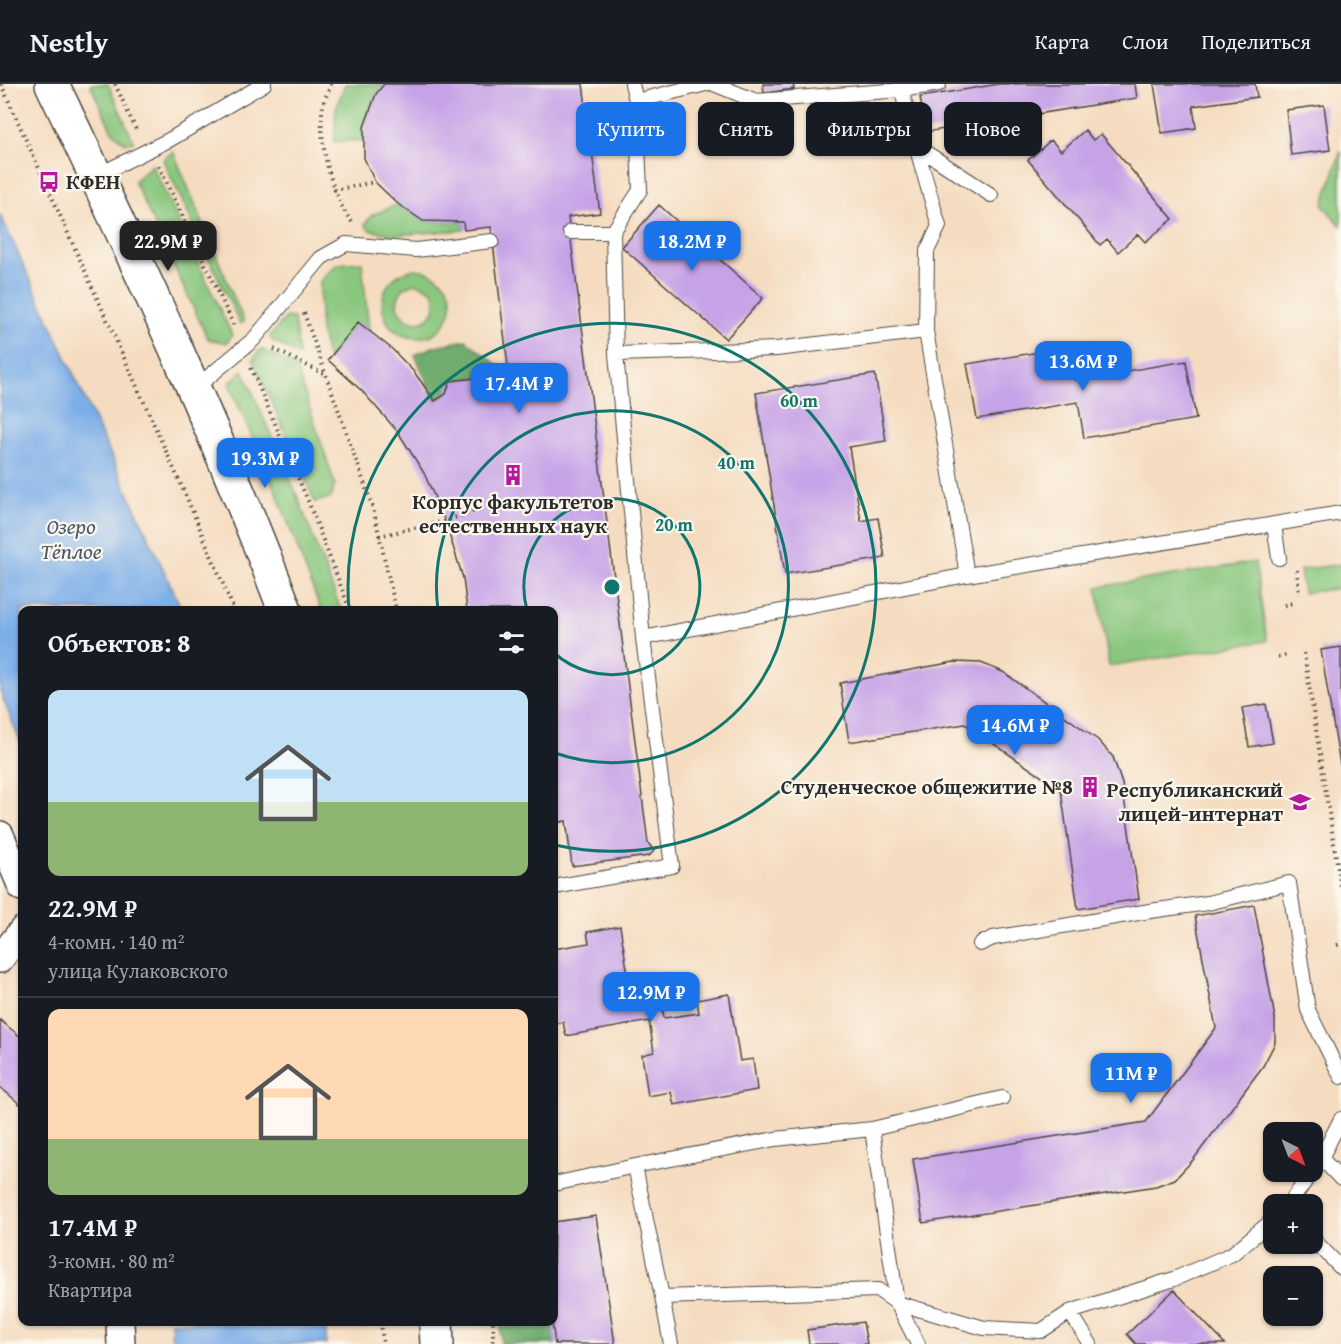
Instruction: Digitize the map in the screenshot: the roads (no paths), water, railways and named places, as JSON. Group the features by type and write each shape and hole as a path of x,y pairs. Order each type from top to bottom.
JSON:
{"main road":[{"path":"52,84 194,389 247,510 283,606"},
{"path":"436,1326 437,1344"}],"street":[{"path":"0,835 18,878"},
{"path":"0,959 18,936"},
{"path":"120,1326 121,1344"}],"lane":[{"path":"96,176 169,140 264,84"},
{"path":"558,886 672,866 644,638 616,354 614,232 640,190 636,101 632,84"},
{"path":"636,101 706,84"},
{"path":"714,84 756,102 939,84"},
{"path":"901,87 905,102"},
{"path":"919,156 939,226 927,251 926,331 967,575"},
{"path":"931,156 991,195"},
{"path":"570,232 614,232"},
{"path":"194,389 254,339 321,258 346,244 416,250 492,241"},
{"path":"616,354 776,349 926,331"},
{"path":"644,638 967,575 1341,513"},
{"path":"1274,525 1280,558"},
{"path":"980,944 993,938 1150,910 1208,903 1289,883 1308,1010 1341,1077"},
{"path":"558,1183 775,1138 872,1129 1002,1098"},
{"path":"1323,1156 1341,1119"},
{"path":"872,1129 897,1303 918,1344"},
{"path":"1323,1159 1341,1179"},
{"path":"635,1166 671,1344"},
{"path":"662,1297 878,1290 897,1303 984,1328 1042,1338 1070,1312 1174,1279 1233,1254 1263,1228"},
{"path":"1323,1249 1341,1268"},
{"path":"1070,1312 1090,1344"}],"water":[{"name":"Озеро Тёплое","path":"0,214 180,606 18,606 18,736 0,691"},
{"path":"171,1326 326,1326 326,1344 172,1344"}],"place":[{"name":"КФЕН","path":"49,182"},
{"name":"Корпус факультетов естественных наук","path":"513,475"},
{"name":"Студенческое общежитие №8","path":"1090,787"},
{"name":"Республиканский лицей-интернат","path":"1300,802"}]}
